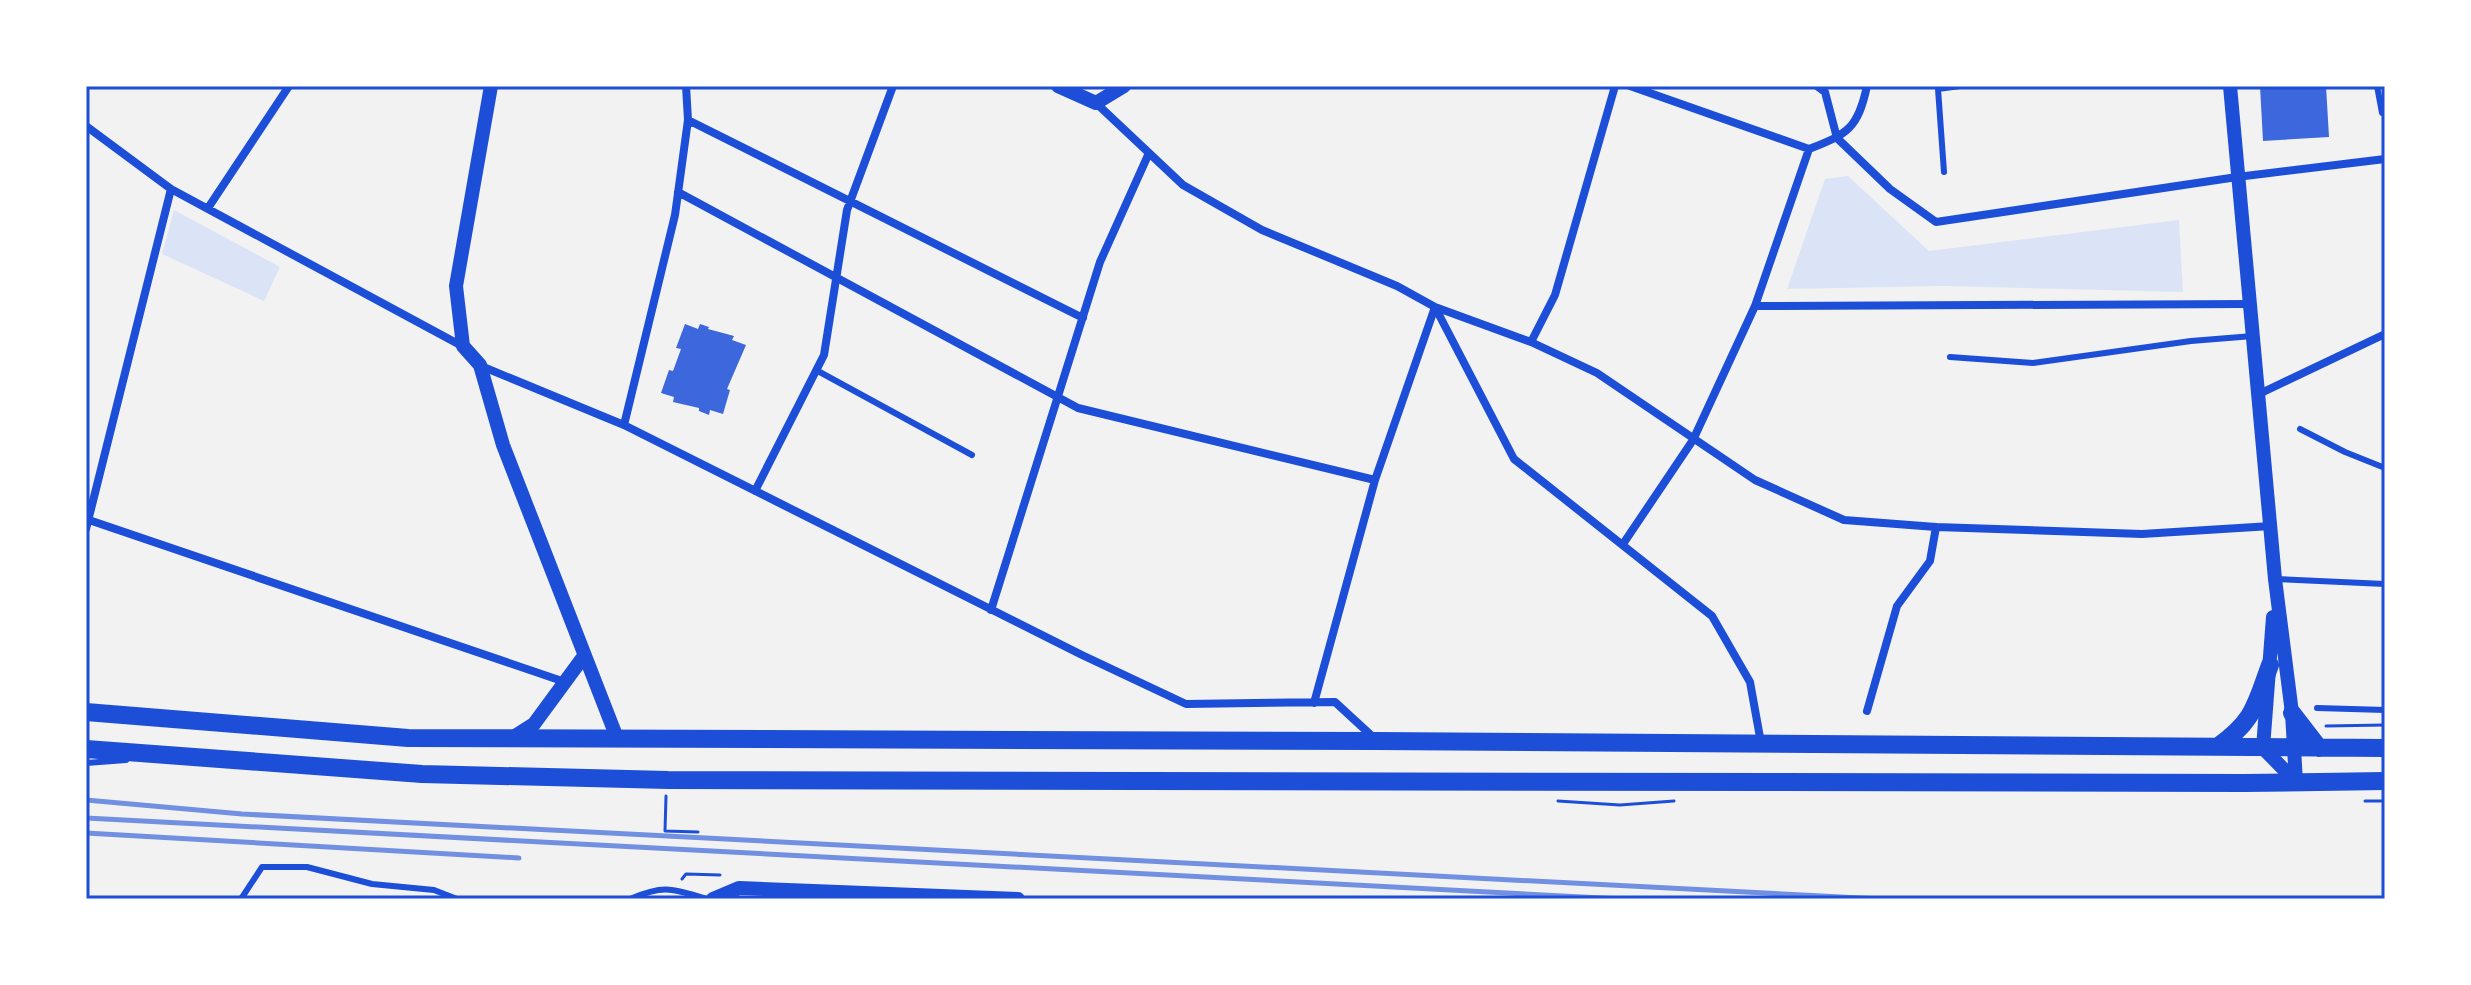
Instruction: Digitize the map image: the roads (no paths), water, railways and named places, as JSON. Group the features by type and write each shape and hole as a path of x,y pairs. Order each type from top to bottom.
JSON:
{"highway":[{"path":"2217,747 2251,718 2270,665"},
{"path":"86,712 408,738 2385,748"},
{"path":"2297,720 2319,748"},
{"path":"86,749 422,774 668,780 2385,781"}],"street":[{"path":"208,208 289,86"},
{"path":"463,346 456,286 491,86"},
{"path":"624,425 675,215 688,120 686,86"},
{"path":"755,491 824,355 850,201 893,86"},
{"path":"1058,86 1096,103 1183,185 1262,230 1397,286 1435,307 1531,342 1597,373 1755,480 1844,520 1936,527 2142,534 2272,526"},
{"path":"1096,103 1124,86"},
{"path":"1531,342 1555,295 1615,86"},
{"path":"1630,86 1809,149 1837,138 1860,116 1867,86"},
{"path":"1817,86 1825,92 1837,138 1890,189 1936,222 2237,177 2385,159"},
{"path":"2230,86 2275,579 2297,720 2293,748 2296,782"},
{"path":"688,120 1083,318"},
{"path":"86,126 171,189 463,346 480,365 624,425 991,610 1186,704 1335,702 1376,741"},
{"path":"1623,544 1693,440 1755,306 1809,149"},
{"path":"991,610 1100,262 1149,153"},
{"path":"171,189 87,523 565,682"},
{"path":"678,192 1078,408 1375,480"},
{"path":"1755,306 2250,304"},
{"path":"1314,703 1375,480 1435,307"},
{"path":"1435,307 1514,459 1712,616 1750,682 1761,743"},
{"path":"2259,394 2385,334"},
{"path":"480,365 503,445 617,738"},
{"path":"1867,711 1897,606 1930,561 1936,527"},
{"path":"2275,579 2263,748 2296,782"},
{"path":"512,738 534,724 584,656"},
{"path":"710,899 739,888 1018,899"}],"lane":[{"path":"1944,172 1938,89 1960,86"},
{"path":"2377,86 2382,113"},
{"path":"1950,357 2033,363 2191,341 2253,336"},
{"path":"816,370 972,455"},
{"path":"2300,429 2385,468"},
{"path":"2275,579 2385,584"},
{"path":"2317,708 2385,710"},
{"path":"86,763 188,756"},
{"path":"241,899 262,867 307,867 372,884 434,890 457,899"},
{"path":"630,899 654,889 673,889 710,899"}],"railway":[{"path":"86,800 242,814 1880,899"},
{"path":"86,818 1621,899"},
{"path":"86,833 519,858"}]}
